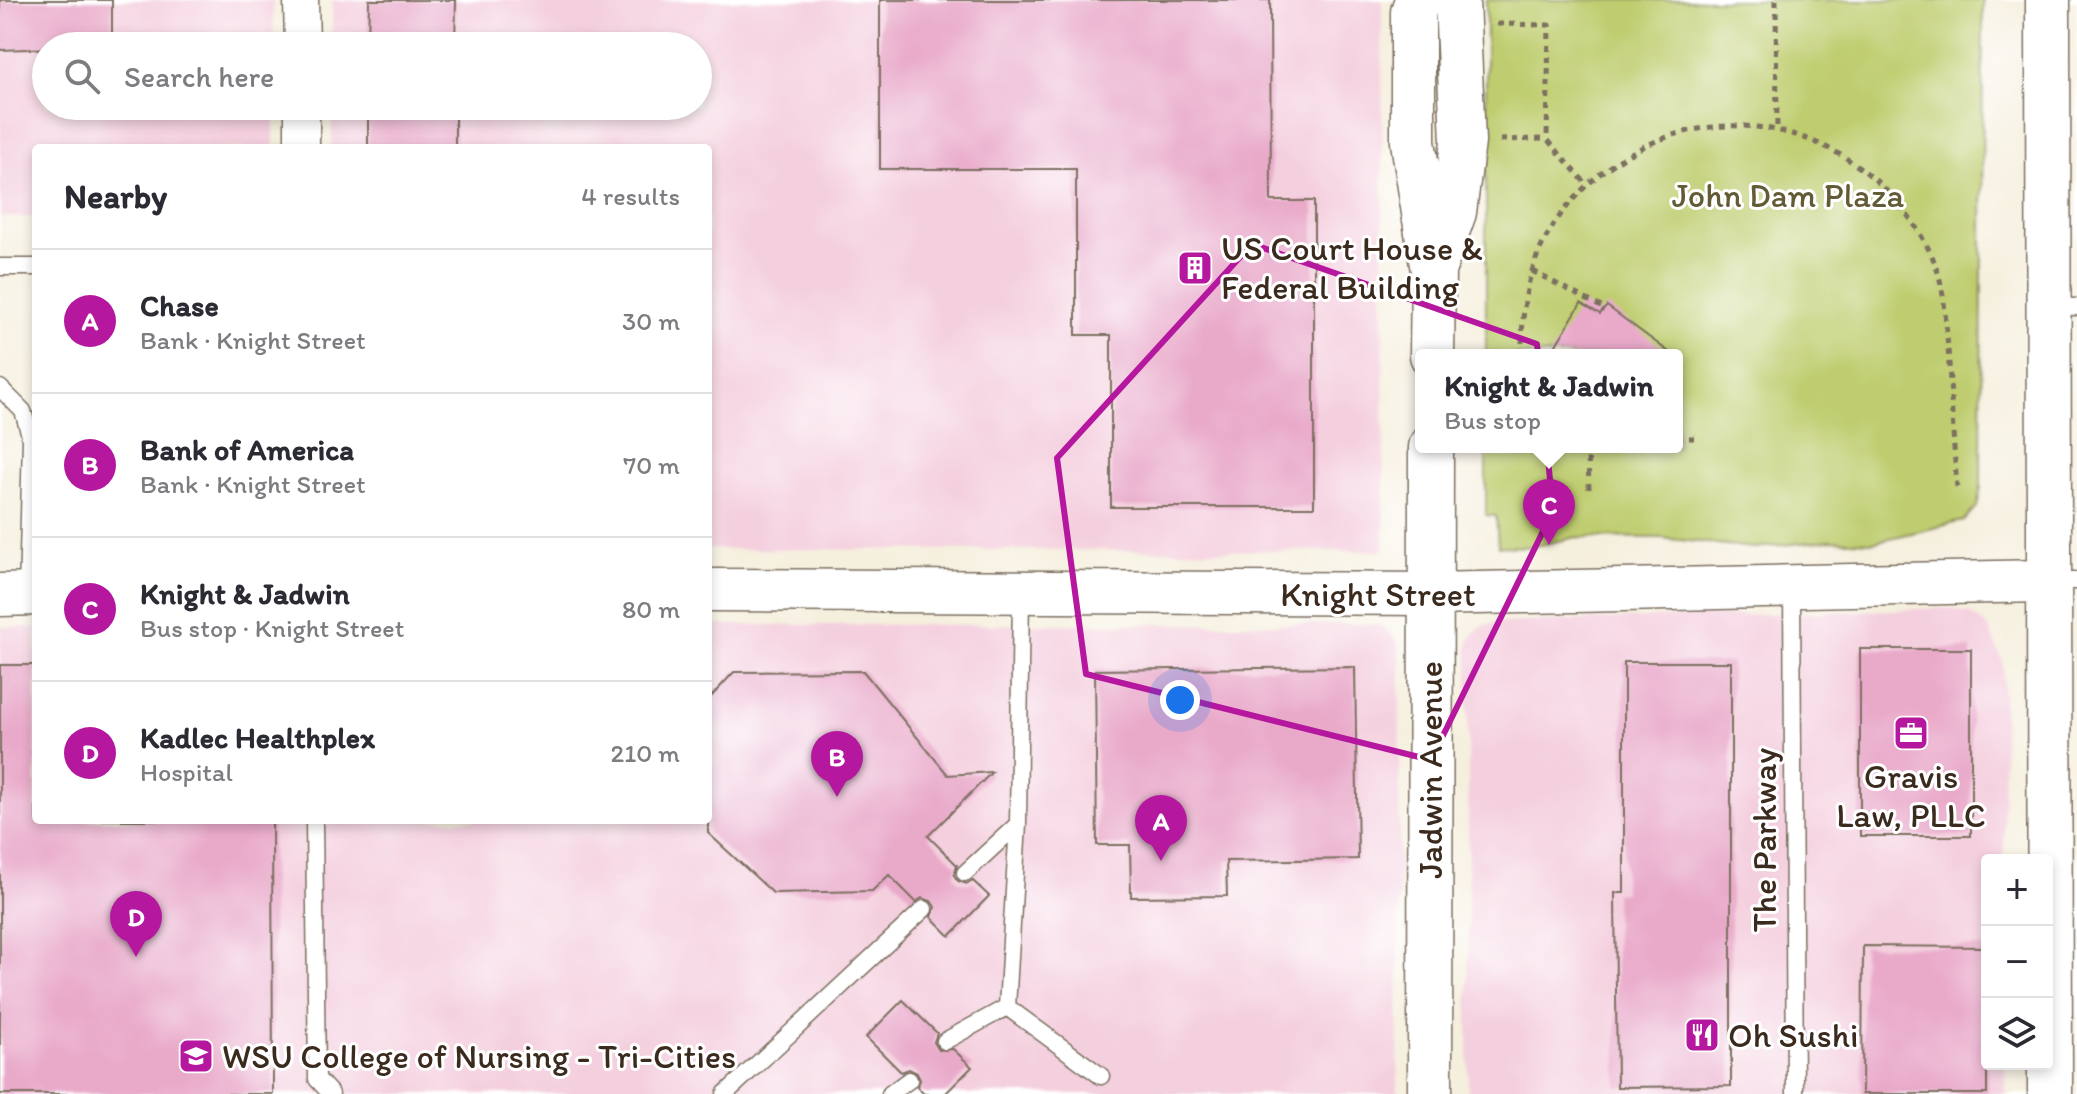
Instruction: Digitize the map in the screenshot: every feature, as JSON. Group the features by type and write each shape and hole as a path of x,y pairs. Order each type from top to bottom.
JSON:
{"main road":[{"path":"1417,0 1413,12 1413,142 1433,271 1432,349"},
{"path":"1433,271 1454,212 1463,142 1457,0"},
{"path":"2048,0 2062,306 2056,996 2050,1094"},
{"name":"Jadwin Avenue","path":"1430,1094 1431,453"}],"street":[{"path":"301,0 302,32"},
{"path":"302,120 302,144"},
{"name":"Knight Street","path":"712,590 1430,594 2062,581"}],"lane":[{"path":"0,267 32,267"},
{"path":"0,388 23,411 31,439 21,594"},
{"name":"The Parkway","path":"1792,586 1795,1094"},
{"path":"1007,1007 1018,824 1021,592"},
{"path":"314,824 317,1079 331,1094"},
{"path":"965,873 1018,824"},
{"path":"725,1094 924,909"},
{"path":"945,1041 1007,1007"},
{"path":"1007,1007 1101,1076"},
{"path":"890,1094 909,1080"}],"path":[{"path":"1776,0 1777,130"},
{"path":"1494,24 1549,25 1547,139 1587,185"},
{"path":"1522,349 1522,319 1532,271 1556,223 1587,185 1642,146 1667,136 1728,125 1777,130 1828,147 1853,161 1901,205 1932,255 1945,308 1957,487"},
{"path":"1532,271 1605,309"},
{"path":"1683,438 1694,438"},
{"path":"1588,453 1589,492"}],"highlighted area":[{"path":"1252,244 1537,344 1553,511 1431,760 1086,674 1057,458"}],"shaded area":[{"path":"0,0 273,0 274,32 32,32 32,120 274,120 274,144 32,144 32,217 0,217"},
{"path":"332,0 1382,0 1384,551 712,549 712,144 332,144 332,120 712,120 712,32 332,32"},
{"path":"1949,608 1971,614 1988,627 2003,662 2004,854 1981,854 1981,1070 2005,1070 2005,1094 1468,1094 1468,643 1484,625"},
{"path":"712,625 1382,626 1398,643 1400,658 1398,1094 0,1094 0,627 32,627 32,824 712,824"}],"green space":[{"name":"John Dam Plaza","path":"1486,0 1983,0 1981,487 1977,507 1963,521 1873,542 1830,540 1754,548 1661,538 1577,537 1531,547 1498,546 1496,516 1486,515 1486,453 1683,453 1683,349 1486,349"}],"building":[{"path":"0,0 112,0 112,32 32,32 32,49 0,50"},
{"path":"369,0 456,0 455,32 368,32"},
{"name":"US Court House & Federal Building","path":"880,0 1270,0 1271,201 1314,201 1314,507 1111,507 1111,335 1076,335 1076,169 880,169"},
{"path":"368,120 455,120 455,144 368,144"},
{"path":"1581,303 1600,314 1607,306 1665,349 1554,349"},
{"path":"1860,649 1971,649 1971,836 1860,836"},
{"path":"1624,662 1731,662 1731,1086 1617,1087 1615,893 1624,893"},
{"path":"0,665 32,665 32,824 272,824 273,1094 0,1094"},
{"path":"1355,667 1358,859 1226,861 1227,896 1131,897 1130,845 1097,845 1095,670"},
{"path":"863,671 948,775 992,772 928,836 957,865 954,875 958,881 967,884 973,881 989,896 950,936 931,917 935,907 931,901 922,898 916,902 889,875 872,891 773,893 708,833 708,824 712,824 712,696 734,672"},
{"path":"1863,946 1981,947 1981,1070 1987,1070 1987,1094 1862,1094"},
{"path":"903,1000 937,1033 934,1042 939,1050 953,1049 972,1067 945,1094 924,1094 917,1087 920,1080 917,1073 909,1069 901,1072 866,1037"}],"place":[{"name":"US Court House & Federal Building","path":"1195,268"},
{"name":"Knight & Jadwin","path":"1549,545"},
{"name":"Gravis Law, PLLC","path":"1911,733"},
{"name":"Bank of America","path":"837,797"},
{"name":"Chase","path":"1161,861"},
{"name":"Kadlec Healthplex","path":"136,957"},
{"name":"Oh Sushi","path":"1702,1035"},
{"name":"WSU College of Nursing - Tri-Cities","path":"196,1056"}]}
